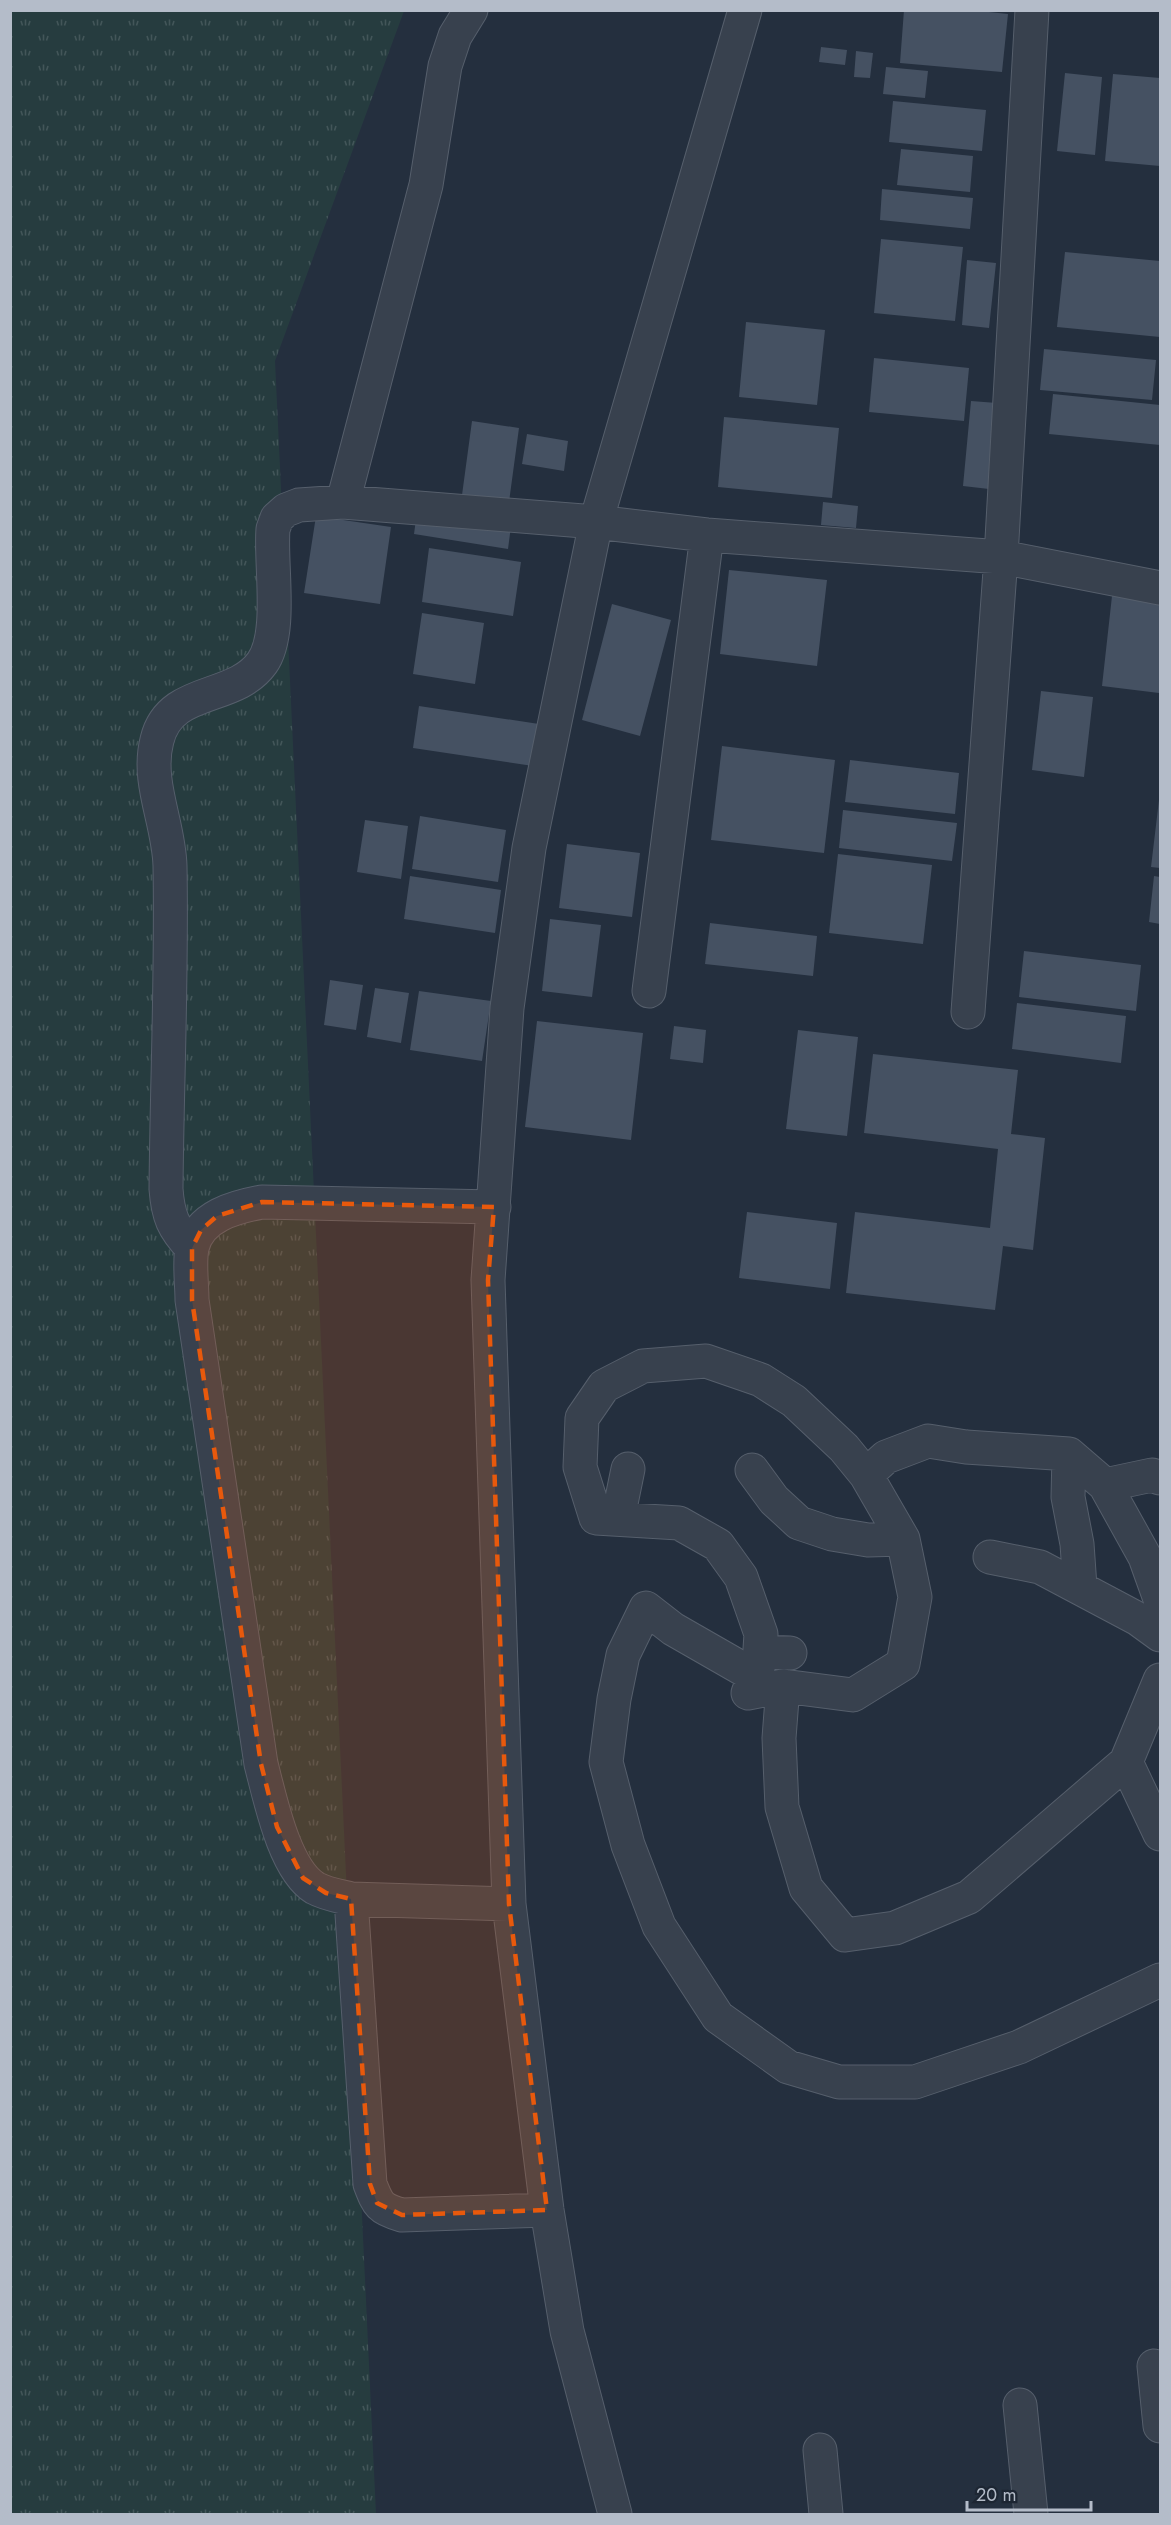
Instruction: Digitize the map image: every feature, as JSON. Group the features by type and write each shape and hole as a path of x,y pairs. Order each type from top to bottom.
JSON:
{"street":[{"path":"343,502 426,185 445,66 455,36 471,10"},
{"path":"615,2514 567,2331 547,2210 509,1904 488,1280 507,1008 529,848 596,522 745,10"},
{"path":"968,1012 1001,557 1032,10"},
{"path":"192,1248 178,1233 168,1211 166,1189 170,864 153,773 157,740 167,716 187,702 247,678 263,662 272,637 274,582 272,542 277,518 286,510 299,505 343,502 596,522 707,535 1001,557 1161,588"},
{"path":"649,991 707,535"},
{"path":"494,1207 262,1202 237,1207 217,1216 201,1230 192,1248 192,1300 261,1764 277,1827 303,1878 313,1887 326,1893 351,1899 509,1904"},
{"path":"1161,1680 1126,1762 969,1897 895,1928 845,1935 806,1888 782,1807 779,1738 772,1667 741,1577 718,1545 679,1523 596,1518 579,1467 582,1418 604,1386 643,1366 706,1361 761,1380 794,1401 844,1448 866,1475 903,1539 915,1597 903,1664 853,1695 772,1667 673,1629 646,1608 623,1655 606,1762 628,1845 660,1926 718,2016 788,2067 839,2082 915,2082 1019,2047 1161,1980"},
{"path":"866,1475 886,1457 928,1441 966,1447 1069,1454 1105,1485 1146,1557 1161,1599"},
{"path":"1069,1454 1068,1497 1077,1544 1080,1587"},
{"path":"618,1518 628,1469"},
{"path":"752,1470 774,1500 799,1523 832,1534 868,1540 903,1539"},
{"path":"1105,1485 1152,1475 1161,1478"},
{"path":"990,1557 1040,1568 1138,1619 1161,1635"},
{"path":"1126,1762 1161,1834"},
{"path":"351,1899 370,2184 377,2203 387,2211 402,2215 547,2210"},
{"path":"1154,2366 1161,2426"},
{"path":"1020,2405 1031,2514"},
{"path":"820,2450 826,2514"}],"highlighted area":[{"path":"262,1202 494,1207 488,1280 509,1904 547,2210 402,2215 377,2203 370,2184 351,1899 326,1893 303,1878 277,1827 261,1764 192,1300 192,1248 201,1230 217,1216"}],"green space":[{"path":"11,11 404,11 275,361 376,2514 11,2514"}],"building":[{"path":"904,10 970,10 1008,14 1002,72 900,63"},
{"path":"821,47 847,50 845,65 819,62"},
{"path":"856,51 873,53 870,78 854,77"},
{"path":"886,67 928,71 925,98 883,94"},
{"path":"1065,73 1102,77 1095,155 1057,151"},
{"path":"1113,74 1160,78 1160,166 1105,161"},
{"path":"893,101 986,110 982,151 889,142"},
{"path":"901,149 973,156 970,192 897,185"},
{"path":"882,189 973,198 970,229 880,220"},
{"path":"881,239 963,247 955,321 874,313"},
{"path":"1065,252 1160,261 1160,337 1057,327"},
{"path":"967,260 996,263 989,328 962,325"},
{"path":"746,322 825,330 817,405 739,397"},
{"path":"1044,349 1156,360 1152,400 1040,390"},
{"path":"874,358 969,368 964,421 869,412"},
{"path":"1053,394 1160,405 1160,445 1049,434"},
{"path":"971,401 997,403 989,489 963,486"},
{"path":"724,417 839,428 832,498 718,487"},
{"path":"472,421 519,428 509,502 462,495"},
{"path":"527,434 568,441 564,471 522,464"},
{"path":"823,502 858,506 856,528 821,525"},
{"path":"417,512 511,526 508,549 414,534"},
{"path":"316,516 391,527 380,604 304,593"},
{"path":"429,548 521,562 513,616 422,602"},
{"path":"729,570 827,580 817,666 720,654"},
{"path":"1112,596 1160,601 1159,693 1102,686"},
{"path":"612,604 671,620 640,736 582,720"},
{"path":"422,613 484,623 475,684 413,674"},
{"path":"1041,691 1093,697 1084,777 1032,770"},
{"path":"419,706 539,724 533,766 413,748"},
{"path":"722,746 835,760 824,853 711,840"},
{"path":"850,760 959,773 955,814 845,802"},
{"path":"1160,800 1160,868 1151,867"},
{"path":"843,810 957,823 952,861 839,848"},
{"path":"420,816 506,830 498,882 412,869"},
{"path":"365,820 408,826 401,879 357,872"},
{"path":"567,844 640,853 632,917 559,908"},
{"path":"838,854 932,865 923,944 829,933"},
{"path":"410,876 501,890 495,933 404,919"},
{"path":"1154,876 1160,877 1160,924 1149,922"},
{"path":"550,919 601,925 592,997 542,991"},
{"path":"710,923 817,936 813,976 705,964"},
{"path":"1024,951 1141,965 1136,1011 1019,997"},
{"path":"330,980 363,985 356,1030 324,1025"},
{"path":"375,988 409,993 401,1043 367,1037"},
{"path":"419,991 491,1001 482,1061 410,1050"},
{"path":"1017,1003 1126,1016 1121,1063 1012,1049"},
{"path":"537,1021 643,1033 631,1140 525,1127"},
{"path":"674,1026 706,1030 703,1063 670,1059"},
{"path":"798,1030 858,1037 847,1136 786,1129"},
{"path":"873,1054 1018,1070 1011,1134 1045,1138 1033,1250 1003,1246 995,1310 846,1293 855,1212 990,1228 998,1149 864,1133"},
{"path":"747,1212 837,1223 830,1289 739,1278"}]}
